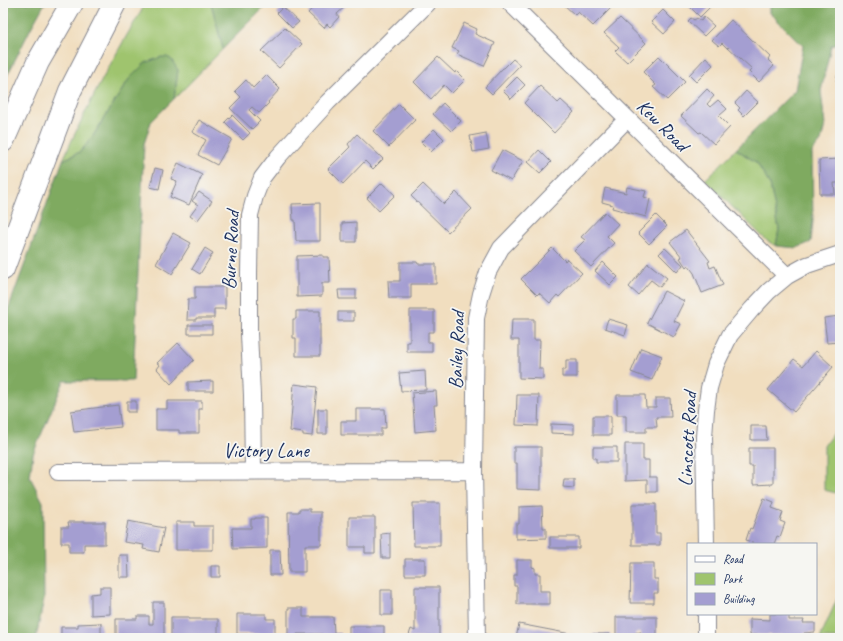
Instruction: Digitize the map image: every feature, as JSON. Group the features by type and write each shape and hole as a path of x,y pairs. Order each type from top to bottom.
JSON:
{"highway":[{"path":"3,141 38,62 72,3"},
{"path":"3,269 70,91 115,3"}],"street":[{"name":"Burne Road","path":"253,471 252,394 249,334 249,273 250,215 255,196 262,178 278,156 328,102 428,3"},
{"name":"Kew Road","path":"510,3 786,276"},
{"name":"Bailey Road","path":"476,638 474,471 476,318 481,294 488,272 501,248 627,118"},
{"name":"Linscott Road","path":"706,543 704,437 709,388 716,364 730,335 752,309 786,276 807,265 840,254"},
{"name":"Victory Lane","path":"58,472 474,471"},
{"path":"706,615 706,638"}],"green space":[{"path":"3,3 45,3 3,84"},
{"path":"146,3 211,3 223,49 174,99 178,70 129,79 91,139 80,152 63,160 102,80"},
{"path":"211,3 269,3 223,49"},
{"path":"770,3 824,3 840,5 840,43 831,46 821,91 825,125 821,141 812,152 813,221 811,242 797,248 776,246 779,229 770,185 757,163 736,149 795,90 803,46 770,13"},
{"path":"161,57 171,59 178,70 174,99 151,122 144,144 133,381 64,381 33,454 30,477 43,502 44,599 36,638 3,638 3,323 63,160 80,152 91,139 129,79 145,63"},
{"path":"736,149 757,163 770,185 779,229 776,246 766,240 705,180"},
{"path":"840,423 840,494 824,490 824,446"},
{"path":"840,592 840,638 820,638"}],"building":[{"path":"317,3 349,3 337,14 339,17 330,27 327,24 324,28 308,13"},
{"path":"562,3 613,3 614,5 593,26 578,12 575,15"},
{"path":"686,3 714,3 700,17"},
{"path":"283,7 299,22 292,28 277,13"},
{"path":"663,10 675,22 664,34 651,22"},
{"path":"704,17 714,26 704,36 688,21 691,18 694,20 697,18 701,21"},
{"path":"620,18 646,43 627,62 615,51 619,47 604,33"},
{"path":"731,20 770,57 768,60 774,66 759,82 749,72 752,69 728,47 727,48 722,43 719,46 712,40"},
{"path":"464,23 477,29 475,34 495,43 484,66 457,54 459,51 452,48"},
{"path":"285,28 302,44 279,68 261,51"},
{"path":"659,56 685,82 667,100 653,87 656,85 643,72"},
{"path":"438,57 465,80 452,93 444,85 431,99 414,82"},
{"path":"706,57 713,65 696,82 689,75"},
{"path":"513,59 520,65 492,94 485,87"},
{"path":"840,68 840,82 836,81"},
{"path":"266,75 280,89 259,113 252,107 249,110 260,121 252,129 230,108 241,97 235,91 246,80 253,88"},
{"path":"517,77 525,85 511,99 503,91"},
{"path":"540,86 558,103 561,100 574,112 554,133 524,103"},
{"path":"707,89 714,96 707,104 710,107 718,100 727,109 719,116 730,127 714,144 701,132 699,133 681,116"},
{"path":"746,91 758,102 744,116 738,110 740,108 735,103"},
{"path":"443,103 461,121 451,131 433,114"},
{"path":"399,104 415,120 389,147 373,131"},
{"path":"232,115 250,133 243,140 225,122"},
{"path":"199,120 232,139 217,165 198,155 206,140 192,132"},
{"path":"434,129 444,139 431,152 421,142"},
{"path":"486,133 489,149 473,152 470,136"},
{"path":"357,134 383,159 373,169 365,161 343,184 328,169 350,147 348,144"},
{"path":"502,150 523,161 511,181 491,170"},
{"path":"539,150 551,162 540,173 528,162"},
{"path":"840,159 840,183 834,183 835,194 820,194 819,160"},
{"path":"178,163 202,175 189,205 170,197 177,181 171,179"},
{"path":"155,168 163,170 159,189 150,187"},
{"path":"382,183 395,195 379,211 367,198"},
{"path":"423,184 444,204 456,192 472,209 448,232 411,196"},
{"path":"627,187 646,191 644,197 650,199 646,217 612,208 613,205 602,202 605,188 626,193"},
{"path":"199,192 212,201 197,221 190,216 198,205 192,201"},
{"path":"320,203 320,241 296,241 295,220 293,220 292,204"},
{"path":"605,212 618,224 607,236 614,243 591,267 574,251 585,240 581,237"},
{"path":"656,215 667,226 649,244 638,233"},
{"path":"356,222 356,242 342,242 342,223"},
{"path":"686,230 710,261 708,262 710,268 715,266 723,285 702,293 694,273 688,265 686,267 680,258 682,257 670,242"},
{"path":"173,233 191,243 172,274 156,264"},
{"path":"205,248 213,253 200,274 192,269"},
{"path":"552,248 565,261 567,259 582,273 559,297 557,295 550,303 539,293 537,295 521,279"},
{"path":"665,248 683,265 677,272 659,254"},
{"path":"323,255 323,257 329,257 330,283 322,283 322,296 297,297 297,256"},
{"path":"400,262 436,264 436,284 411,284 411,298 389,298 388,281 400,281"},
{"path":"603,262 618,277 610,285 595,271"},
{"path":"648,263 667,278 660,287 651,280 638,295 629,287"},
{"path":"195,287 225,287 225,309 214,309 214,318 196,318 196,320 187,320 188,299 195,299"},
{"path":"338,290 356,290 356,299 339,299"},
{"path":"664,291 684,301 674,321 681,324 674,337 647,323"},
{"path":"410,310 434,310 434,332 428,332 428,342 432,342 432,352 407,352 407,342 410,342"},
{"path":"296,311 320,311 320,356 296,356 296,338 293,338 293,319 296,319"},
{"path":"338,312 354,312 354,321 338,321"},
{"path":"840,316 840,342 827,343 824,318"},
{"path":"512,319 534,319 534,340 540,340 539,369 543,369 543,379 519,378 519,340 511,340"},
{"path":"608,319 628,325 625,335 605,328"},
{"path":"188,325 212,325 212,334 188,334"},
{"path":"178,343 194,360 171,384 157,369 160,365 157,363"},
{"path":"641,348 662,356 652,380 631,372"},
{"path":"816,351 833,367 794,412 768,390 794,359 803,366"},
{"path":"566,360 577,360 577,377 562,377 562,370 566,370"},
{"path":"425,371 426,390 401,391 399,373"},
{"path":"213,381 213,391 188,391 188,382"},
{"path":"294,384 317,387 312,436 290,431"},
{"path":"436,391 437,405 434,405 436,430 415,432 412,393"},
{"path":"517,395 539,395 538,426 516,425"},
{"path":"617,395 645,395 646,407 656,407 656,398 670,398 671,417 656,417 657,427 646,427 646,432 626,432 626,415 617,415"},
{"path":"127,401 136,401 136,412 127,412"},
{"path":"167,401 202,401 202,409 199,409 199,433 179,433 179,430 156,430 156,409 167,409"},
{"path":"118,405 121,427 74,432 71,411"},
{"path":"318,409 327,409 327,434 318,434"},
{"path":"356,409 385,409 386,428 381,428 381,435 341,435 341,421 356,421"},
{"path":"593,416 611,416 611,435 593,435"},
{"path":"551,424 574,425 574,434 551,433"},
{"path":"751,426 766,426 767,440 751,440"},
{"path":"625,444 643,444 643,460 649,460 649,477 657,477 657,492 647,492 647,480 625,481"},
{"path":"514,447 541,447 541,490 517,489 517,463 514,463"},
{"path":"593,447 617,447 617,462 596,462 596,458 593,458"},
{"path":"749,448 773,448 773,484 753,485 753,466 749,466"},
{"path":"564,479 574,479 574,488 563,487"},
{"path":"764,498 774,502 772,508 783,512 780,521 785,523 780,537 777,536 774,543 752,543 746,540 750,528 752,529"},
{"path":"413,503 440,503 440,546 414,546"},
{"path":"632,504 656,504 656,533 660,533 660,545 632,545"},
{"path":"542,506 543,528 546,528 546,538 516,539 516,524 519,524 519,507"},
{"path":"299,509 310,509 310,512 321,512 321,545 305,545 305,572 289,572 288,512 299,512"},
{"path":"349,517 375,517 375,553 365,553 365,547 349,547"},
{"path":"267,518 267,548 233,549 232,528 251,528 251,519"},
{"path":"128,521 164,528 159,552 143,549 144,545 124,542"},
{"path":"68,522 105,522 105,544 84,544 84,552 69,552 69,543 61,543 61,527 69,527"},
{"path":"176,522 194,522 194,526 213,526 213,550 176,550"},
{"path":"390,533 390,558 382,558 381,534"},
{"path":"550,537 579,537 579,548 550,548"},
{"path":"270,550 280,550 281,575 270,575"},
{"path":"119,555 128,555 129,577 119,577"},
{"path":"405,559 425,559 425,575 405,575"},
{"path":"517,560 532,560 532,567 535,568 535,574 540,574 540,591 550,591 550,604 517,604 517,586 514,586 514,575 517,575"},
{"path":"631,563 654,563 654,579 658,579 658,593 654,593 654,603 630,603"},
{"path":"211,566 220,566 220,577 211,577"},
{"path":"100,587 110,587 110,614 91,615 91,594 100,593"},
{"path":"415,587 439,587 439,638 408,638 411,629 415,631"},
{"path":"381,590 392,590 392,615 381,615"},
{"path":"153,602 164,602 164,638 116,638 116,619 137,619 137,616 149,616 149,624 153,624"},
{"path":"288,608 303,608 303,617 333,617 334,633 341,633 341,638 322,638 322,634 297,634 297,637 288,637"},
{"path":"237,614 266,614 266,619 275,619 275,638 259,638 259,634 237,634"},
{"path":"770,615 789,615 789,620 804,620 803,623 815,623 815,632 804,633 804,635 750,635 750,619 770,620"},
{"path":"171,617 189,617 189,619 218,619 218,638 171,638"},
{"path":"616,617 657,617 657,638 641,638 641,632 635,633 636,638 616,638"},
{"path":"101,623 101,638 61,638 61,627 78,627 78,624"},
{"path":"519,624 576,635 575,638 516,638"},
{"path":"349,626 384,626 384,638 349,638"},
{"path":"593,634 610,634 610,638 593,638"}]}
